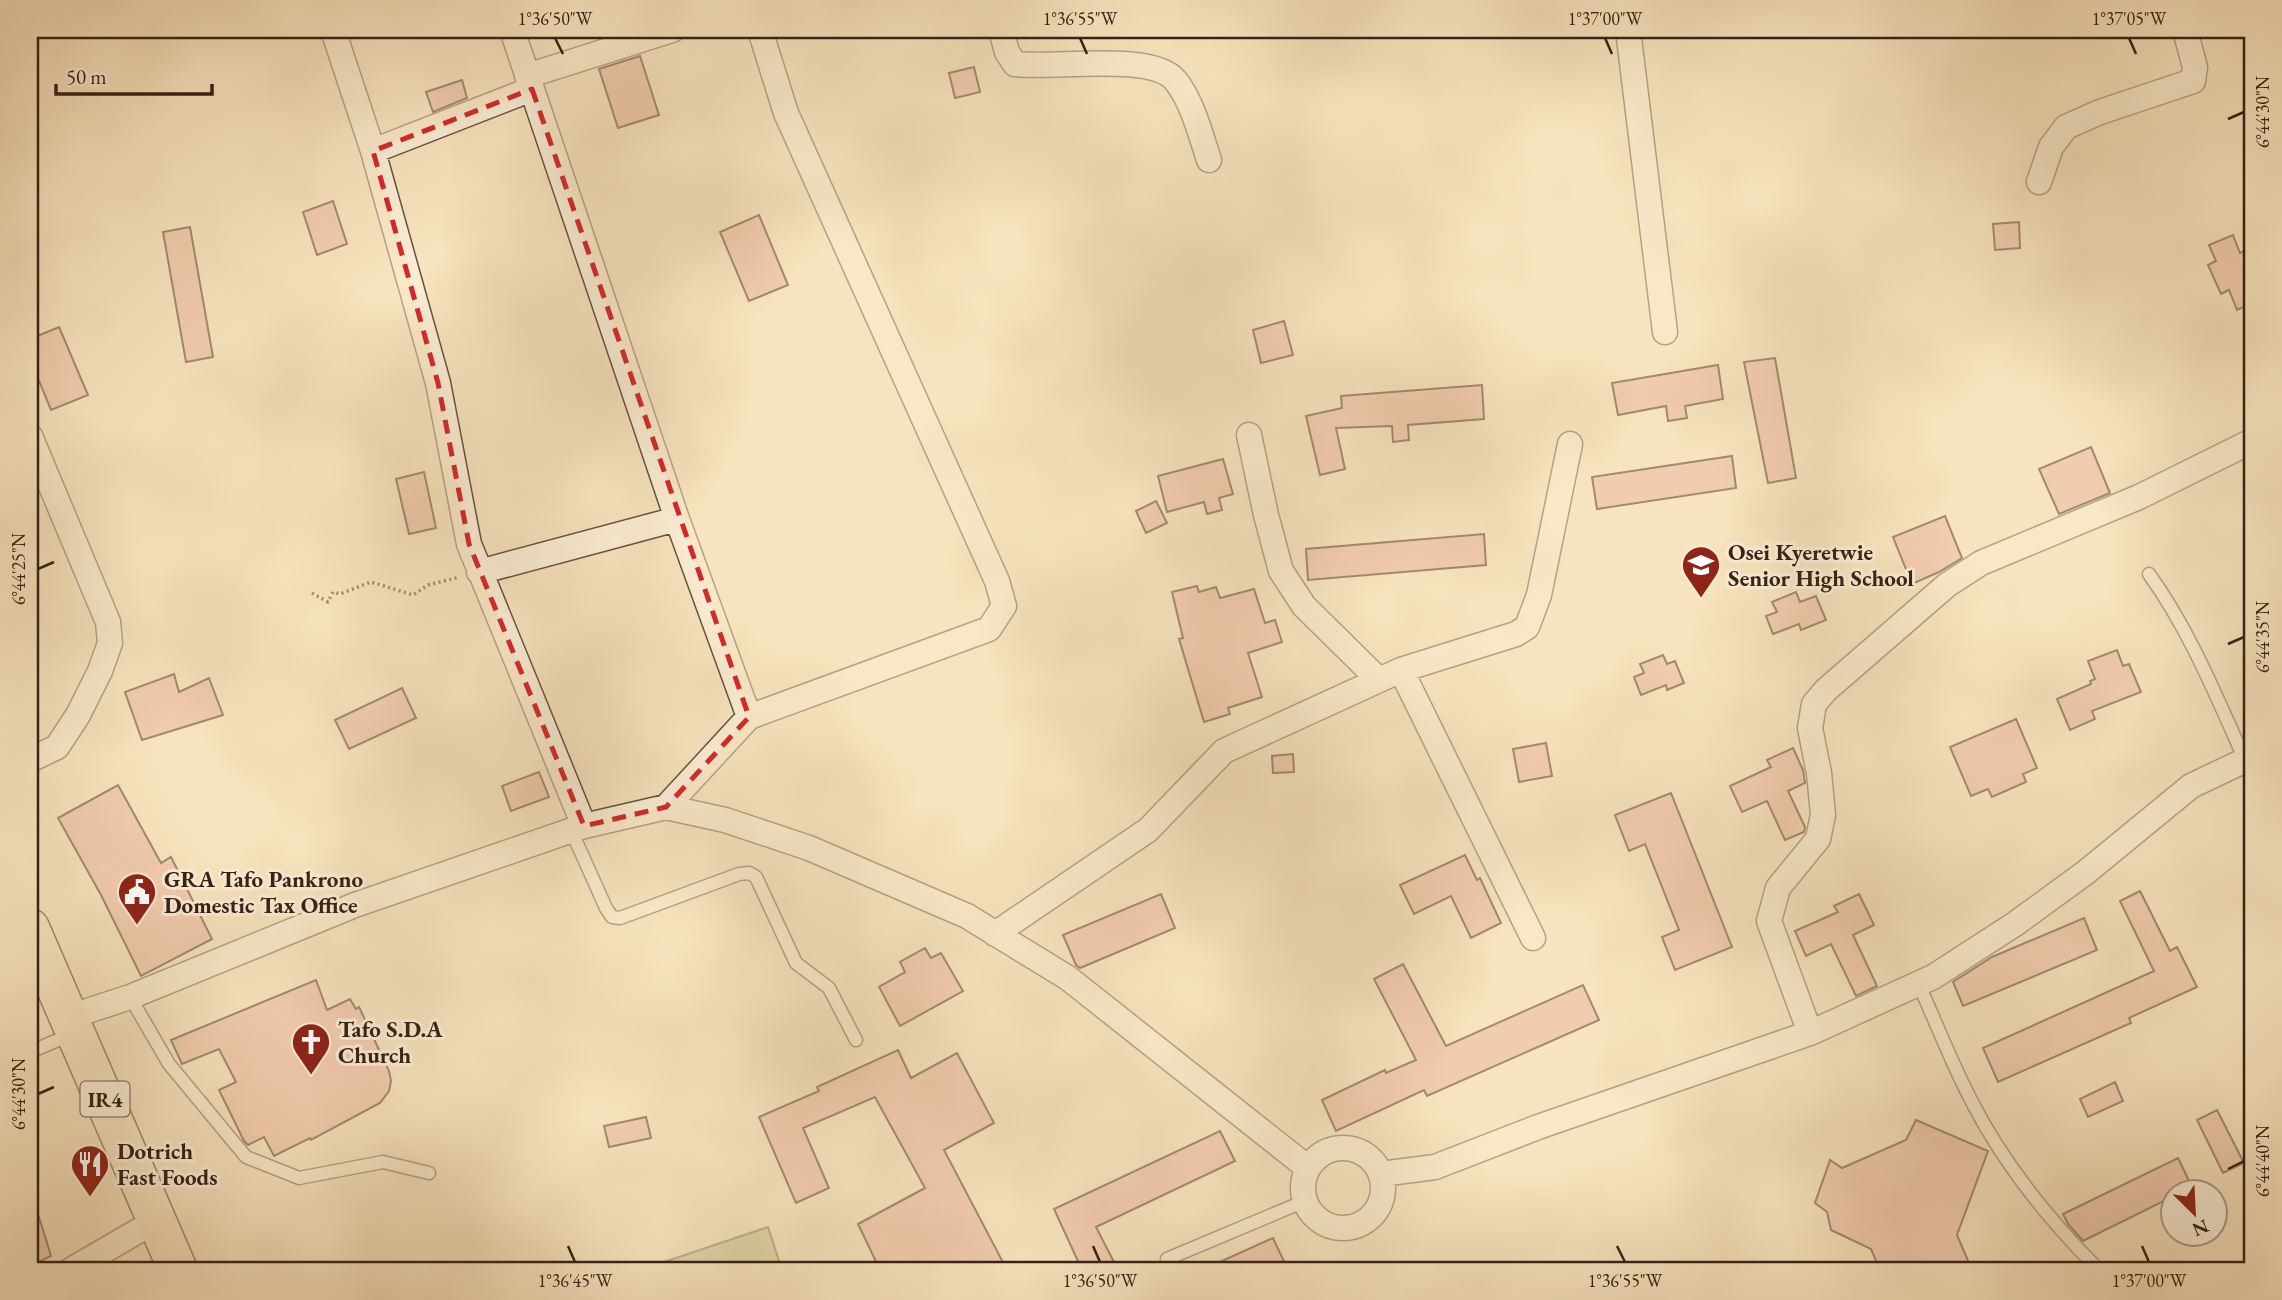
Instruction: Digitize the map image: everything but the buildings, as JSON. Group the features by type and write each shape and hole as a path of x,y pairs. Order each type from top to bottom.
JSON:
{"main road":[{"name":"IR4","path":"30,928 178,1270"}],"street":[{"path":"333,30 373,151 438,383 469,544 470,575 578,828"},
{"path":"512,30 677,519 749,718"},
{"path":"373,151 529,83 672,30"},
{"path":"666,807 749,718 989,629 1004,606 997,581 786,113 760,30"},
{"path":"1001,30 1007,52 1016,64 1134,64 1160,69 1175,80 1191,109 1209,160"},
{"path":"1628,30 1665,332"},
{"path":"2039,182 2051,147 2066,127 2099,112 2193,81 2195,67 2185,30"},
{"path":"1249,435 1281,571 1304,606 1379,680"},
{"path":"30,436 108,622 110,643 100,671 78,715 57,747 30,760"},
{"path":"1810,1033 1769,920 1778,888 1818,839 1823,815 1819,773 1810,729 1814,704 1826,690 1947,585 1981,563 2139,497 2252,441"},
{"path":"995,933 1148,830 1224,751 1401,670 1516,634 1527,627 1539,595 1570,443"},
{"path":"470,575 677,519"},
{"path":"1401,670 1533,938"},
{"path":"1381,1174 1435,1167 1538,1127 1810,1033 1933,977 2004,932 2085,873 2190,786 2249,758"},
{"path":"73,1025 130,997 355,905 578,828 666,807 725,820 809,848 967,916 1068,978 1308,1168"},
{"path":"1346,1148 1358,1150 1368,1156 1381,1174 1382,1197 1378,1208 1371,1217 1351,1227 1339,1228 1318,1220 1305,1201 1304,1179 1308,1168 1324,1152 1346,1148"},
{"path":"71,1270 157,1220"}],"lane":[{"path":"2149,574 2188,633 2249,758"},
{"path":"578,828 606,908 612,917 620,918 738,874 749,873 755,877 796,963 829,988 856,1040"},
{"path":"1919,983 1971,1101 2014,1170 2062,1232 2099,1270"},
{"path":"130,997 169,1064 246,1157 299,1178 383,1161 429,1173"},
{"path":"30,1052 73,1025"},
{"path":"1167,1259 1305,1201"}],"path":[{"path":"312,593 328,602 333,593 340,594 371,582 413,595 428,585 470,575"}],"highlighted area":[{"path":"532,89 749,717 666,807 584,826 469,544 438,383 373,151"}],"green space":[{"path":"768,1227 782,1270 640,1270"}],"place":[{"name":"Osei Kyeretwie Senior High School","path":"1701,599"},
{"name":"GRA Tafo Pankrono Domestic Tax Office","path":"137,926"},
{"name":"Tafo S.D.A Church","path":"311,1076"},
{"name":"Dotrich Fast Foods","path":"90,1198"}]}
